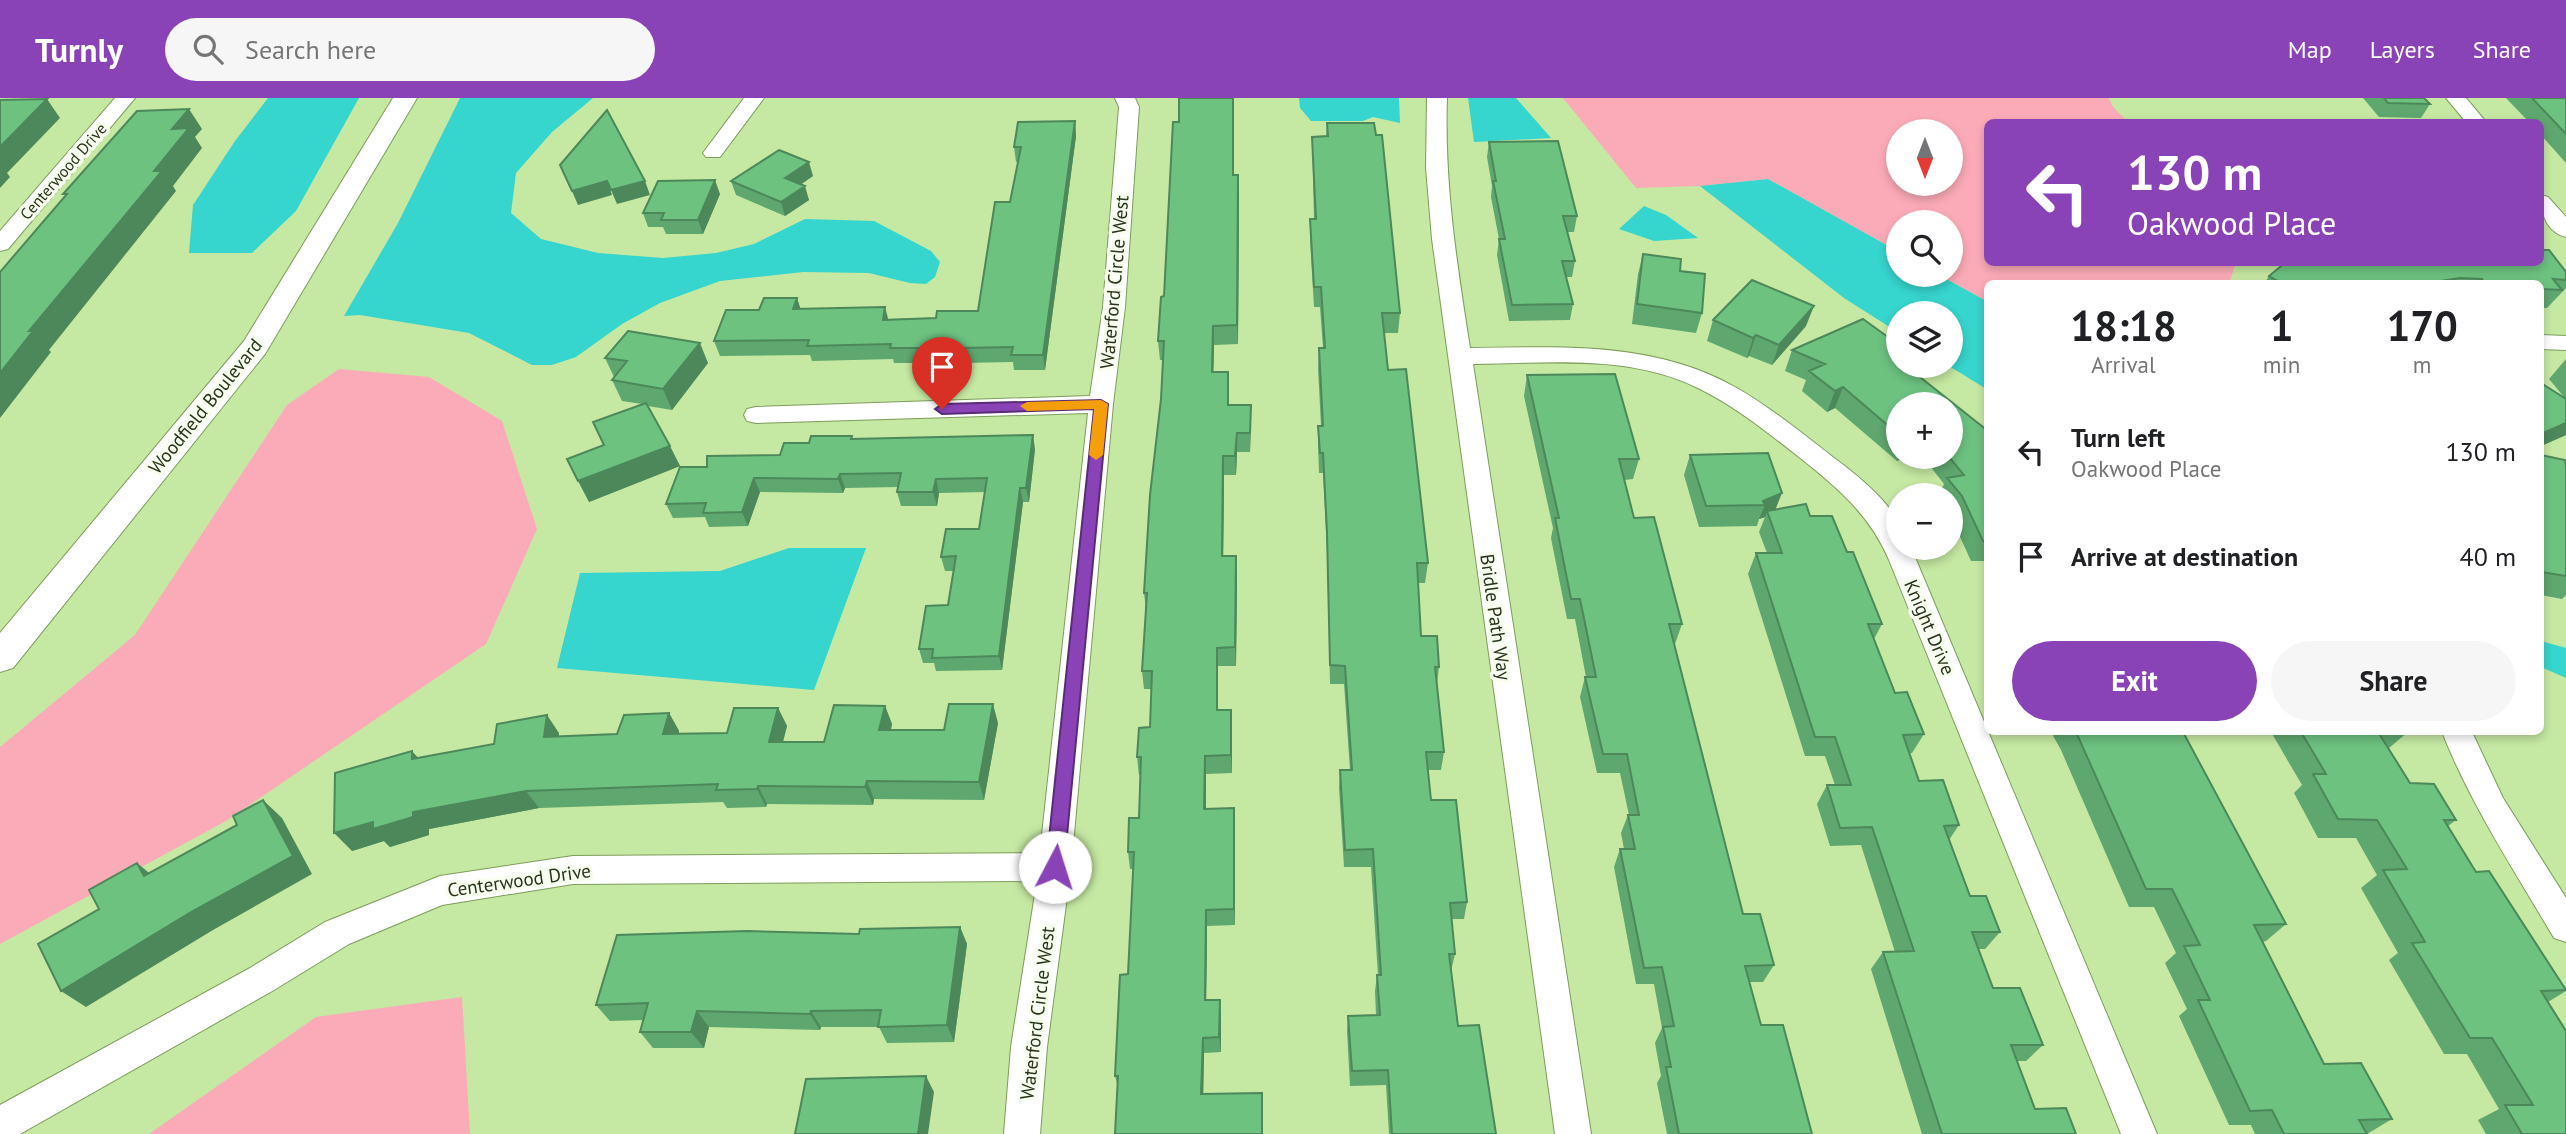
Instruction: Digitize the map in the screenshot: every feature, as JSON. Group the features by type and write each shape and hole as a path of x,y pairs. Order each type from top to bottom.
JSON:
{"street":[{"name":"Centerwood Drive","path":"0,244 125,98"},
{"name":"Woodfield Boulevard","path":"0,658 255,347 405,98"},
{"path":"713,153 754,98"},
{"name":"Waterford Circle West","path":"1022,1134 1029,1047 1055,867 1101,404 1114,307 1129,107 1125,98"},
{"name":"Bridle Path Way","path":"1437,98 1434,146 1449,286 1462,356 1463,393 1573,1134"},
{"path":"2455,98 2473,119"},
{"path":"2544,205 2566,231"},
{"path":"2544,342 2566,343"},
{"name":"Knight Drive","path":"1462,356 1574,356 1631,360 1676,369 1707,381 1744,401 1855,487 1884,523 1919,600 2139,1134"},
{"path":"756,415 1101,404"},
{"path":"2458,735 2493,808 2566,927"},
{"name":"Centerwood Drive","path":"0,1125 262,979 337,933 440,891 573,870 1055,867"}],"shaded area":[{"path":"1563,98 2109,98 2113,107 2125,119 1984,119 1984,266 2235,266 2230,280 1984,280 1984,300 1961,287 1963,287 1963,210 1886,210 1886,245 1768,179 1700,186 1636,188"},
{"path":"339,369 429,377 502,421 537,529 486,644 226,821 0,944 0,747 135,635 287,405"},
{"path":"462,997 470,1134 149,1134 316,1017"}],"water":[{"path":"268,98 359,98 296,211 252,253 189,253 193,205 235,141"},
{"path":"460,98 593,98 552,132 516,173 511,213 541,239 598,253 663,258 716,253 754,244 805,219 874,221 931,251 940,262 935,277 926,284 869,273 803,272 720,281 660,303 622,324 576,357 552,365 532,365 469,333 360,315 344,316 398,223"},
{"path":"1299,98 1399,98 1400,123 1373,117 1363,121 1311,121 1300,108"},
{"path":"1468,98 1516,98 1551,138 1474,142"},
{"path":"1768,179 1886,245 1886,287 1961,287 1984,300 1984,388 1963,375 1963,301 1886,301 1886,325 1844,298 1700,186"},
{"path":"1644,206 1666,215 1698,238 1654,241 1619,229"},
{"path":"789,548 866,548 814,690 557,668 580,573 720,571"},
{"path":"2544,642 2566,648 2566,678 2544,668"}],"building":[{"path":"1179,98 1233,98 1233,175 1238,175 1237,325 1213,326 1212,372 1228,372 1228,405 1251,405 1250,433 1237,433 1235,456 1223,456 1222,556 1236,556 1235,647 1217,648 1217,710 1231,710 1231,755 1205,756 1204,809 1234,808 1234,909 1206,910 1205,1000 1220,1000 1219,1037 1203,1038 1201,1094 1262,1093 1262,1134 1115,1134 1120,975 1128,974 1134,852 1128,852 1129,818 1139,818 1139,728 1150,727 1152,671 1142,671 1147,593 1144,593 1150,495 1161,399 1164,341 1158,341 1161,297 1164,296 1173,122 1179,122"},
{"path":"2384,98 2424,98 2430,104 2388,103"},
{"path":"2532,98 2566,98 2566,134"},
{"path":"47,99 0,147 0,100"},
{"path":"189,109 172,129 189,128 154,171 162,171 29,331 33,331 0,373 0,272 67,194 63,194 137,111"},
{"path":"607,110 645,181 611,190 607,181 572,191 560,165"},
{"path":"1075,121 1043,355 1011,355 1013,347 959,348 958,354 927,355 928,348 890,348 891,344 807,346 809,340 714,341 726,310 759,310 764,298 797,298 793,309 885,307 883,320 936,318 937,311 978,311 995,202 1010,202 1021,147 1014,147 1018,122"},
{"path":"1327,123 1374,123 1376,135 1382,135 1400,313 1382,313 1388,370 1406,369 1428,563 1417,563 1421,636 1437,636 1439,667 1435,667 1444,752 1426,752 1431,800 1456,800 1467,902 1450,903 1455,954 1449,954 1458,1026 1479,1025 1496,1134 1392,1134 1388,1070 1352,1071 1348,1016 1380,1015 1377,975 1381,975 1373,849 1345,850 1340,770 1352,770 1345,666 1330,665 1327,532 1323,453 1320,453 1318,426 1323,426 1319,348 1325,348 1321,287 1314,287 1310,219 1316,219 1312,137 1328,136"},
{"path":"1558,141 1577,216 1563,216 1575,261 1562,261 1573,304 1512,305 1499,239 1505,239 1493,181 1496,181 1489,142"},
{"path":"779,150 809,162 785,178 805,186 781,202 731,181"},
{"path":"715,180 698,220 661,220 664,213 643,213 658,181"},
{"path":"2544,250 2549,250 2566,272 2566,280 2553,279 2562,290 2544,289 2544,280 2276,280 2269,276 2281,266 2544,266"},
{"path":"1643,254 1681,259 1680,271 1705,274 1702,313 1637,304"},
{"path":"1752,280 1814,306 1779,345 1756,335 1753,338 1713,320"},
{"path":"1863,319 1886,336 1886,378 1921,378 1939,392 1886,392 1886,424 1843,387 1835,391 1809,371 1825,364 1792,350"},
{"path":"628,331 700,343 663,389 612,380 627,361 605,358"},
{"path":"1615,374 1639,459 1619,459 1634,518 1654,517 1682,624 1669,624 1743,914 1760,914 1774,965 1745,966 1761,1025 1783,1025 1812,1134 1679,1134 1666,1067 1671,1067 1663,1027 1674,1026 1662,967 1644,968 1620,849 1635,849 1628,815 1639,815 1627,754 1603,754 1585,677 1596,677 1580,599 1571,599 1555,518 1559,518 1527,375"},
{"path":"2544,385 2566,399 2566,423 2544,433"},
{"path":"646,403 670,446 578,481 567,459 604,445 593,422"},
{"path":"1963,411 1984,428 1984,541 1963,498 1963,483 1951,483 1947,478 1964,475 1959,469 1963,469"},
{"path":"1033,435 1026,488 1020,488 999,656 932,658 933,649 919,649 926,606 948,605 956,556 941,557 946,529 979,529 987,478 936,479 933,492 897,492 901,473 840,474 838,479 754,478 742,512 703,513 706,503 666,504 680,467 707,467 707,456 780,455 784,443 809,443 811,436 852,436 851,439"},
{"path":"1768,453 1782,493 1763,501 1765,505 1706,506 1690,455"},
{"path":"2544,456 2565,460 2566,576 2544,572"},
{"path":"1806,504 1810,516 1832,516 1847,552 1853,552 1882,624 1868,624 1895,693 1907,692 1924,734 1903,735 1919,781 1943,780 1959,825 1944,826 1970,896 1986,896 2000,932 1972,932 1993,988 2020,988 2043,1045 2011,1045 2035,1109 2066,1108 2076,1134 1942,1134 1883,952 1914,951 1872,827 1840,828 1827,785 1851,785 1835,737 1815,737 1756,553 1782,553 1767,511"},
{"path":"949,704 993,704 979,782 867,781 865,787 758,786 757,789 716,790 718,784 526,791 413,812 413,817 373,829 373,822 334,833 335,773 412,751 412,759 494,744 497,724 547,715 544,737 617,734 624,715 669,713 663,734 727,733 734,708 778,708 769,742 824,742 834,705 885,706 879,730 944,730"},
{"path":"2077,735 2185,735 2286,924 2254,925 2324,1064 2361,1063 2392,1119 2359,1120 2367,1134 2284,1134 2272,1110 2250,1111 2198,1000 2210,1000 2184,946 2200,945 2172,889 2146,889"},
{"path":"2303,735 2380,735 2410,783 2434,784 2456,820 2444,820 2476,872 2489,871 2566,990 2541,991 2566,1031 2566,1134 2522,1134 2505,1105 2533,1105 2492,1038 2470,1038 2412,943 2425,942 2383,870 2407,869 2377,820 2338,819 2313,774 2326,774"},
{"path":"263,800 293,856 191,912 61,991 38,944 99,909 89,890 137,863 144,876 237,825 233,816"},
{"path":"960,927 947,1025 878,1027 881,1010 811,1011 810,1014 697,1011 691,1032 640,1032 648,1003 596,1005 617,935 747,931 859,934 860,929"},
{"path":"926,1076 918,1134 795,1134 806,1079"}],"slow traffic":[{"path":"1027,406 1101,404 1096,455"}],"route":[{"path":"942,409 1101,404 1055,867"}]}
